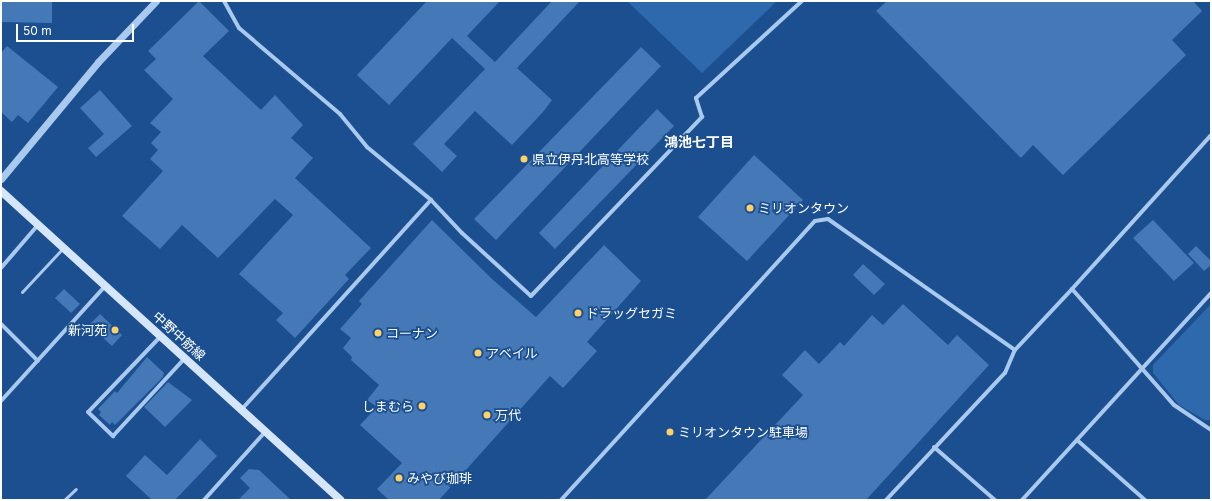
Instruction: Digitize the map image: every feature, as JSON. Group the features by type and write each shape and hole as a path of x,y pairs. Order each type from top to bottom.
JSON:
{"main road":[{"name":"中野中筋線","path":"1,191 341,500"}],"street":[{"path":"1,179 98,62 156,1"},
{"path":"224,1 239,28 330,105 367,146 432,200 462,233 531,296 702,117 696,98 802,1"},
{"path":"886,500 1005,373 1015,350 1211,135"},
{"path":"242,409 432,200"},
{"path":"561,500 815,221 828,219 1015,350"},
{"path":"1,268 39,224"},
{"path":"1,401 106,285"},
{"path":"1072,289 1136,364 1143,369 1174,405 1211,430"},
{"path":"1022,500 1211,293"},
{"path":"1,324 38,361"},
{"path":"161,336 88,412 113,436 185,358"},
{"path":"204,500 266,431"},
{"path":"1077,440 1144,500"},
{"path":"934,448 995,500"}],"lane":[{"path":"22,292 64,247"},
{"path":"64,500 76,489"}],"shaded area":[{"path":"627,1 777,1 702,73"},
{"path":"1211,304 1211,420 1205,420 1179,405 1153,373 1153,365"}],"building":[{"path":"1,1 52,1 52,23 1,22"},
{"path":"199,1 229,31 203,56 261,110 275,95 303,125 291,138 313,158 295,178 371,248 345,275 349,279 295,338 276,320 283,313 239,274 293,215 275,199 218,258 182,225 160,249 122,216 163,171 150,159 158,150 151,143 161,132 150,123 173,99 144,70 156,59 148,51"},
{"path":"427,1 500,1 467,36 495,62 552,1 580,1 517,68 552,100 543,112 512,145 475,111 444,144 457,156 442,172 413,144 485,69 452,38 389,105 357,75"},
{"path":"887,1 1193,1 1202,11 1172,40 1186,55 1063,175 1033,145 1021,158 876,11"},
{"path":"7,46 58,87 28,123 18,115 12,122 1,112 1,53"},
{"path":"641,47 661,66 496,240 474,219"},
{"path":"100,90 132,126 96,157 88,148 104,134 80,108"},
{"path":"657,109 674,126 555,249 539,233"},
{"name":"ミリオンタウン","path":"754,155 803,200 747,261 698,217"},
{"path":"432,220 492,279 536,317 604,245 641,281 587,342 597,351 563,388 550,376 439,500 389,500 377,489 402,463 360,425 377,407 367,400 379,385 351,360 352,357 343,348 351,338 340,329 362,304 359,301"},
{"path":"1153,220 1194,263 1174,281 1133,238"},
{"path":"1196,246 1211,261 1211,265 1204,271 1188,254"},
{"path":"863,264 885,284 874,295 853,275"},
{"path":"64,289 80,304 71,313 55,298"},
{"path":"903,304 948,345 957,335 989,365 866,500 705,500 803,395 782,375 805,350 819,364 840,342 844,346 872,315 883,325"},
{"path":"100,314 122,335 112,346 89,325"},
{"path":"147,357 164,373 163,377 115,425 112,422 110,425 99,415 101,412 98,409 115,391 117,393"},
{"path":"168,382 192,400 165,427 144,407"},
{"path":"200,439 217,456 175,500 152,500 126,476 145,455 167,475"},
{"path":"249,469 259,470 291,500 238,500 250,488 240,478"}],"place":[{"name":"県立伊丹北高等学校","path":"524,159"},
{"name":"ミリオンタウン","path":"750,208"},
{"name":"ドラッグセガミ","path":"578,313"},
{"name":"新河苑","path":"115,330"},
{"name":"コーナン","path":"378,333"},
{"name":"アベイル","path":"478,353"},
{"name":"しまむら","path":"422,406"},
{"name":"万代","path":"487,415"},
{"name":"ミリオンタウン駐車場","path":"670,432"},
{"name":"みやび珈琲","path":"399,478"}],"district":[{"name":"鴻池七丁目","path":"699,142"}]}
